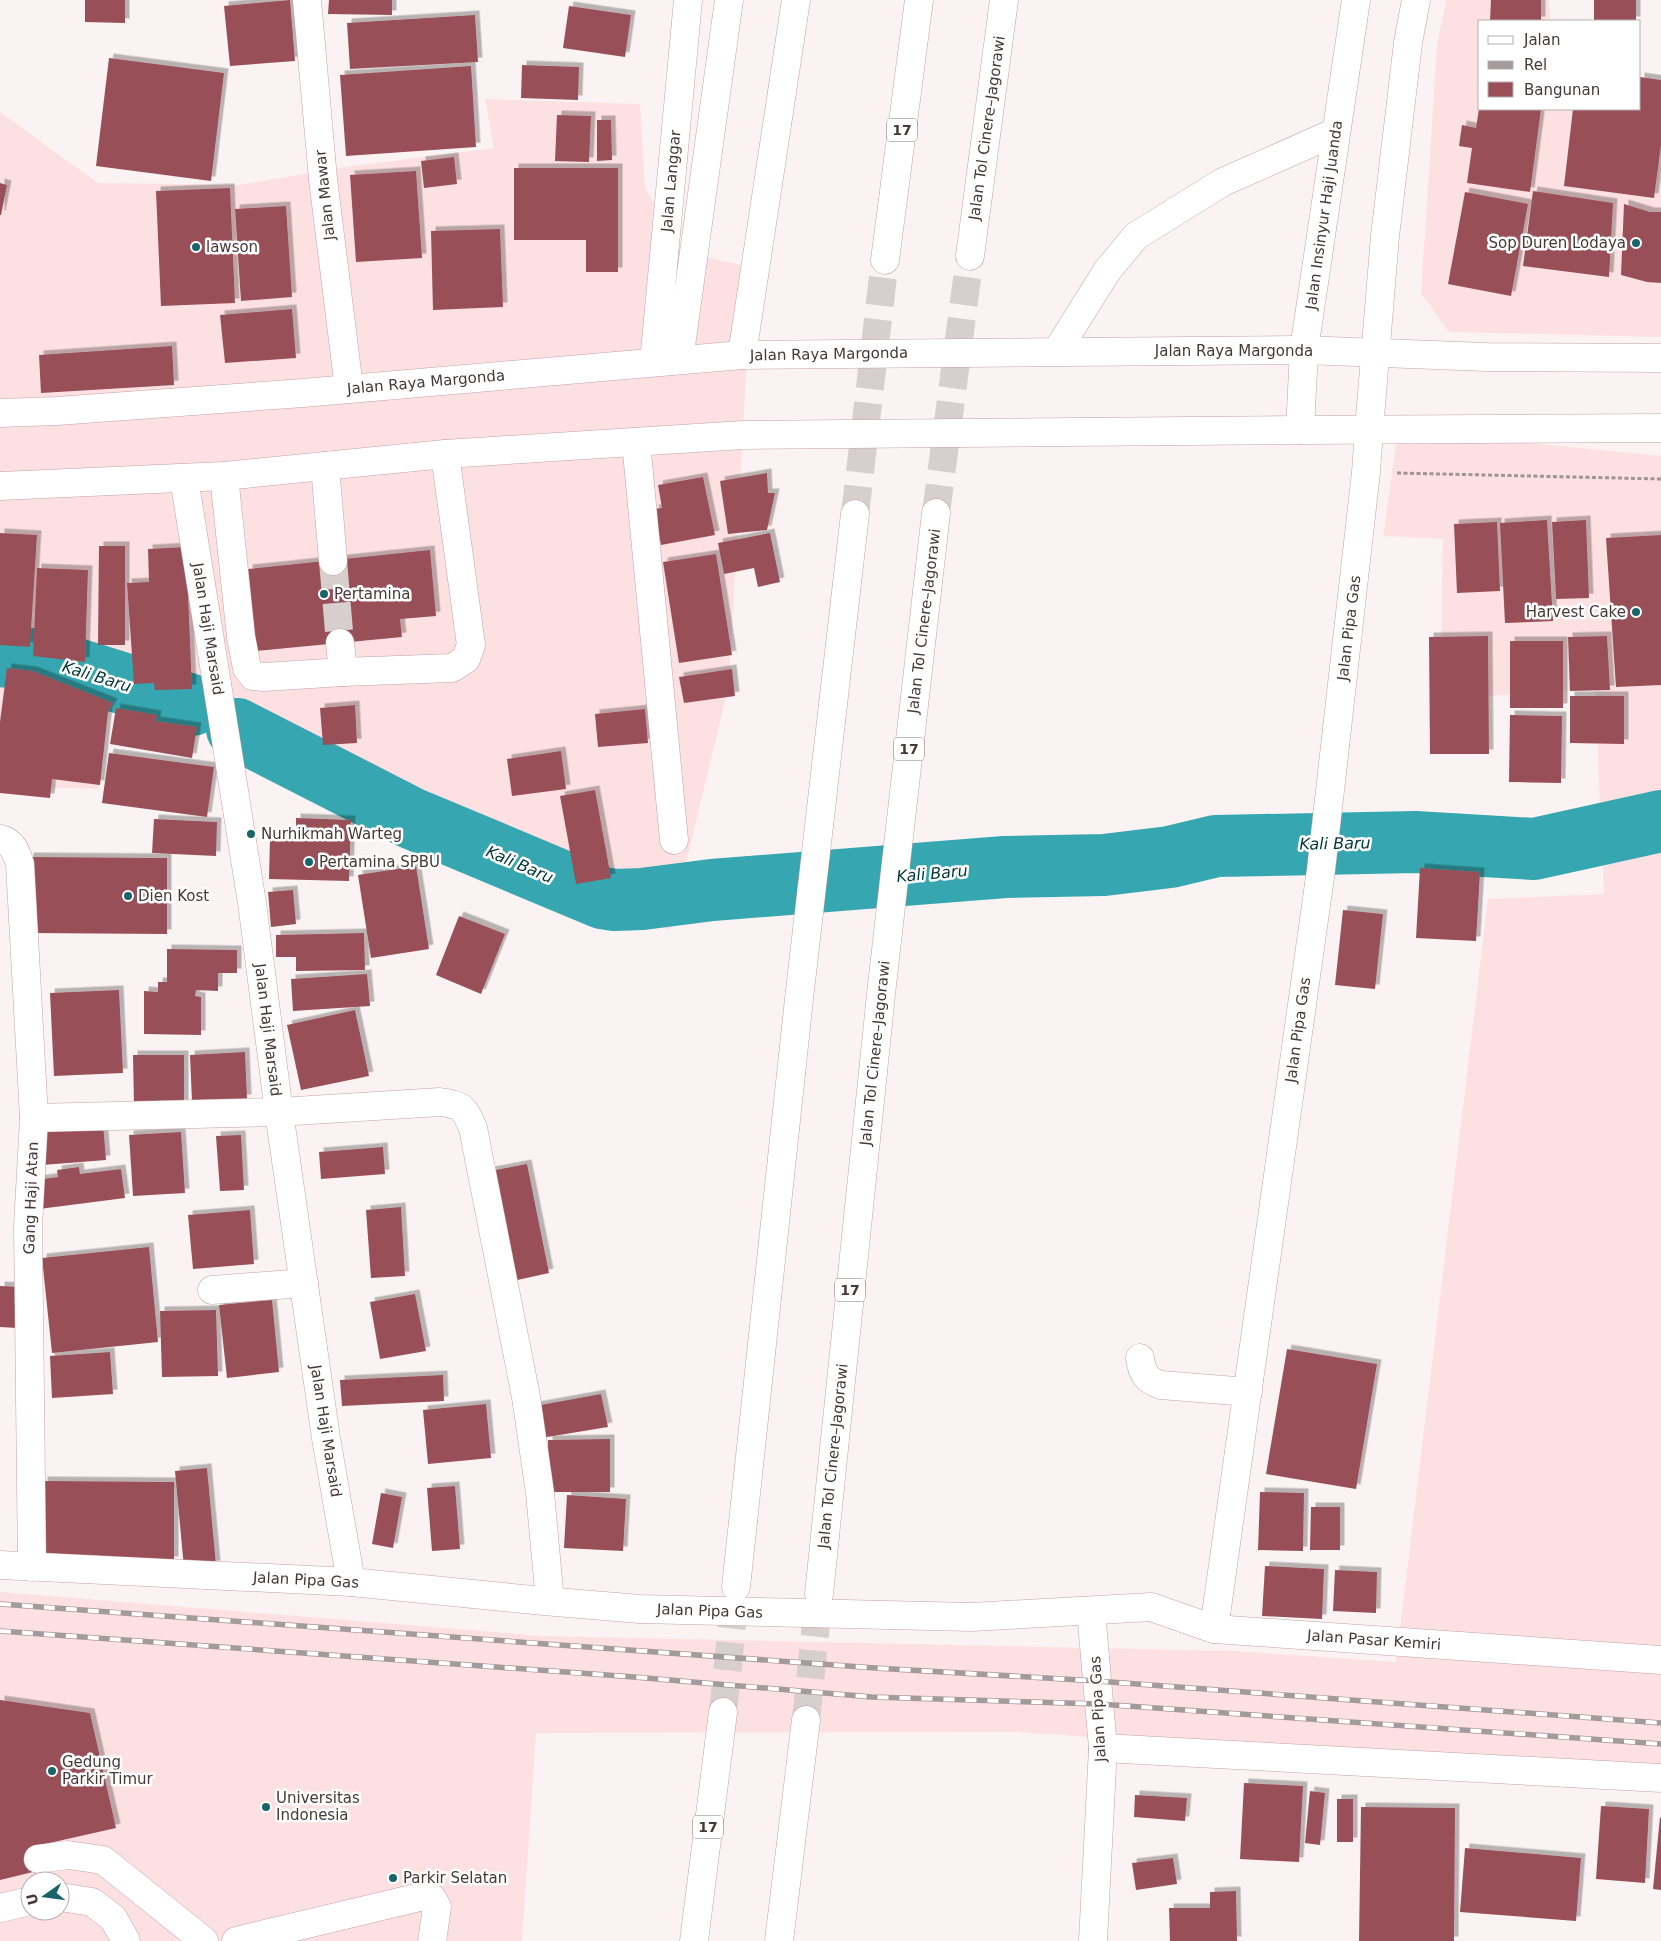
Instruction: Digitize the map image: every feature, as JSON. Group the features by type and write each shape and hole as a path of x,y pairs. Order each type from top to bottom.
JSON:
{"main road":[{"name":"Jalan Mawar","path":"307,0 324,188 349,388"},
{"name":"Jalan Langgar","path":"667,361 688,0"},
{"path":"667,361 729,0"},
{"path":"742,355 796,0"},
{"name":"17","path":"885,260 919,0"},
{"name":"Jalan Insinyur Haji Juanda","path":"1300,430 1304,350 1356,0"},
{"path":"1369,430 1385,236 1408,44 1416,0"},
{"name":"Jalan Tol Cinere–Jagorawi","path":"970,256 1004,5"},
{"path":"1058,351 1107,272 1136,236 1223,182 1336,132"},
{"name":"Jalan Raya Margonda","path":"0,413 56,411 742,355 1304,350 1486,356 1661,358"},
{"path":"0,486 224,476 445,454 743,435 1660,428"},
{"name":"Jalan Pipa Gas","path":"1214,1629 1321,870 1366,472 1369,430"},
{"path":"636,442 674,840"},
{"path":"224,476 241,637 247,668 253,676 452,668 466,659 471,645 445,454"},
{"path":"325,466 333,561"},
{"name":"Jalan Haji Marsaid","path":"184,478 252,903 279,1112 326,1438 351,1582"},
{"name":"Jalan Tol Cinere–Jagorawi","path":"819,1594 882,985 936,513"},
{"path":"736,1586 799,999 855,514"},
{"path":"340,643 343,672"},
{"name":"Gang Haji Atan","path":"0,839 7,841 15,849 20,864 34,1118 28,1226 32,1567"},
{"path":"34,1118 279,1112 440,1102 457,1104 467,1113 473,1128 526,1397 540,1493 550,1601"},
{"path":"212,1290 304,1283"},
{"path":"1140,1358 1142,1372 1150,1382 1161,1385 1248,1392"},
{"name":"Jalan Pipa Gas","path":"0,1565 351,1582 640,1609 962,1617 1091,1611 1103,1748 1093,1941"},
{"name":"Jalan Pasar Kemiri","path":"1091,1611 1151,1607 1214,1629 1661,1660"},
{"name":"17","path":"694,1941 723,1712"},
{"path":"779,1941 806,1720"},
{"path":"1103,1748 1661,1778"},
{"path":"38,1859 68,1855 104,1860 204,1941"},
{"path":"236,1941 424,1896 432,1898 437,1907 432,1941"},
{"path":"70,1899 92,1902 113,1918 126,1941"},
{"path":"0,1908 20,1903"}],"path":[{"path":"1366,472 1661,479"}],"shaded area":[{"path":"1446,0 1549,0 1550,20 1478,20 1478,110 1641,110 1641,83 1661,89 1661,337 1449,332 1421,293 1437,46"},
{"path":"485,99 640,104 645,188 682,252 752,267 729,684 670,930 112,686 98,789 0,786 0,112 98,183 239,185 345,167 494,148"},
{"path":"1398,430 1661,456 1661,1776 1017,1732 536,1733 522,1941 0,1941 0,1592 543,1636 1235,1651 1396,1662 1488,899 1604,894 1595,689 1440,699 1443,539 1383,536"}],"building":[{"path":"85,0 125,0 125,23 85,22"},
{"path":"290,0 295,61 230,66 224,6"},
{"path":"329,0 392,0 392,15 328,14"},
{"path":"1491,0 1541,0 1541,20 1490,20"},
{"path":"1594,0 1636,0 1636,20 1594,20"},
{"path":"569,6 631,15 625,57 563,48"},
{"path":"475,15 478,62 350,69 347,23"},
{"path":"109,58 224,73 211,181 96,166"},
{"path":"522,65 579,67 578,100 521,98"},
{"path":"471,66 476,147 346,156 340,75"},
{"path":"1641,77 1661,80 1661,145 1654,198 1564,186 1573,110 1641,110"},
{"path":"1479,110 1541,110 1530,192 1467,183 1472,148 1459,146 1462,125 1476,128"},
{"path":"557,115 591,116 589,162 555,161"},
{"path":"597,120 611,120 612,160 597,161"},
{"path":"454,157 457,184 424,188 421,161"},
{"path":"514,168 618,168 618,272 586,272 586,240 514,240"},
{"path":"416,171 422,258 356,262 350,175"},
{"path":"0,183 7,185 1,215 0,215"},
{"name":"lawson","path":"230,188 235,303 161,306 156,191"},
{"path":"1533,191 1613,203 1609,277 1523,266"},
{"path":"1465,192 1528,204 1511,296 1448,284"},
{"name":"Sop Duren Lodaya","path":"1624,204 1650,212 1661,212 1661,283 1647,282 1621,275"},
{"path":"286,206 292,297 241,301 235,209"},
{"path":"500,229 503,307 433,310 431,231"},
{"path":"292,309 296,358 225,363 220,315"},
{"path":"172,346 174,385 41,393 39,355"},
{"path":"767,473 768,493 775,493 767,530 728,534 720,481"},
{"path":"703,477 715,535 661,545 654,509 662,508 658,485"},
{"path":"1547,520 1553,621 1505,623 1500,523"},
{"path":"1586,520 1589,598 1556,599 1552,522"},
{"path":"1497,522 1500,591 1457,593 1454,524"},
{"path":"0,533 37,535 30,647 0,645"},
{"path":"770,533 780,582 758,587 754,568 724,574 718,543"},
{"name":"Harvest Cake","path":"1661,535 1661,685 1616,687 1606,538"},
{"path":"99,546 125,546 125,645 98,645"},
{"path":"186,547 192,689 155,690 154,683 134,684 127,583 149,582 148,549"},
{"name":"Pertamina","path":"430,550 436,616 400,619 402,637 256,651 248,569"},
{"path":"716,554 732,655 679,663 663,562"},
{"path":"37,568 88,570 85,662 33,656"},
{"path":"1488,636 1489,754 1430,754 1429,637"},
{"path":"1607,636 1610,690 1570,691 1568,637"},
{"path":"1510,641 1563,641 1563,708 1510,708"},
{"path":"7,668 33,671 113,703 108,712 100,785 52,779 50,798 0,793 0,722"},
{"path":"732,669 735,696 684,703 679,677"},
{"path":"1570,696 1624,696 1624,744 1570,743"},
{"path":"355,705 357,743 323,745 320,708"},
{"path":"116,708 157,715 156,721 197,727 192,758 110,744"},
{"path":"645,709 648,743 598,747 595,714"},
{"path":"1510,715 1562,716 1561,783 1509,782"},
{"path":"561,751 566,789 512,796 507,759"},
{"path":"109,753 214,767 207,817 102,803"},
{"path":"595,790 611,878 576,884 560,796"},
{"name":"Pertamina SPBU","path":"296,818 351,820 349,881 269,879 270,838 296,839"},
{"path":"154,819 217,822 216,856 152,853"},
{"path":"29,857 167,858 167,934 28,933"},
{"path":"416,866 429,949 371,958 358,875"},
{"path":"1420,868 1480,872 1476,941 1416,938"},
{"path":"293,890 296,924 271,927 268,892"},
{"path":"1343,910 1383,914 1375,989 1335,985"},
{"path":"459,916 505,934 481,994 436,975"},
{"path":"364,933 365,970 296,971 296,957 276,957 276,935"},
{"path":"167,949 237,950 237,973 218,973 218,991 196,990 195,996 201,997 201,1035 144,1034 144,991 158,992 158,982 167,982"},
{"path":"367,974 370,1006 293,1011 291,979"},
{"path":"119,990 123,1073 54,1076 50,993"},
{"path":"355,1010 369,1076 301,1090 287,1025"},
{"path":"245,1052 247,1099 192,1101 190,1055"},
{"path":"133,1055 184,1055 184,1104 134,1105"},
{"path":"103,1123 106,1160 42,1165 39,1128"},
{"path":"181,1132 185,1193 133,1196 129,1135"},
{"path":"241,1135 244,1190 220,1191 216,1136"},
{"path":"383,1147 385,1174 321,1179 319,1152"},
{"path":"527,1164 549,1273 513,1281 490,1171"},
{"path":"79,1167 80,1174 121,1169 125,1198 39,1209 35,1180 58,1177 57,1170"},
{"path":"401,1207 405,1276 371,1278 366,1210"},
{"path":"250,1210 254,1264 193,1269 188,1215"},
{"path":"149,1247 158,1342 52,1353 42,1258"},
{"path":"0,1286 19,1287 17,1328 0,1327"},
{"path":"415,1294 426,1351 380,1359 370,1302"},
{"path":"272,1300 279,1372 227,1378 219,1305"},
{"path":"216,1310 218,1376 162,1377 160,1311"},
{"path":"1287,1349 1377,1364 1356,1489 1266,1474"},
{"path":"110,1352 113,1394 52,1398 50,1356"},
{"path":"443,1375 444,1401 342,1406 340,1380"},
{"path":"601,1394 608,1427 541,1438 535,1406"},
{"path":"486,1404 491,1458 428,1464 423,1410"},
{"path":"610,1439 610,1492 549,1492 548,1440"},
{"path":"207,1468 216,1565 184,1568 175,1471"},
{"path":"43,1481 174,1482 174,1561 43,1560"},
{"path":"455,1486 460,1549 432,1551 427,1488"},
{"path":"1260,1492 1304,1493 1303,1551 1258,1550"},
{"path":"381,1493 402,1497 393,1548 372,1544"},
{"path":"567,1495 626,1499 623,1551 564,1548"},
{"path":"1311,1507 1340,1507 1340,1550 1310,1550"},
{"path":"1265,1566 1324,1569 1322,1619 1262,1616"},
{"path":"1335,1570 1377,1572 1376,1613 1333,1611"},
{"name":"Gedung Parkir Timur","path":"0,1700 90,1713 116,1828 36,1846 41,1870 20,1871 20,1875 0,1880"},
{"path":"1244,1783 1303,1786 1299,1862 1240,1859"},
{"path":"1310,1791 1325,1793 1320,1845 1305,1843"},
{"path":"1135,1795 1187,1798 1185,1821 1134,1817"},
{"path":"1337,1799 1353,1799 1353,1842 1337,1842"},
{"path":"1601,1806 1649,1809 1645,1883 1596,1879"},
{"path":"1361,1807 1455,1808 1454,1941 1359,1941"},
{"path":"1661,1818 1661,1890 1653,1889"},
{"path":"1465,1848 1581,1858 1576,1921 1460,1912"},
{"path":"1173,1858 1177,1884 1136,1890 1132,1863"},
{"path":"1236,1891 1237,1941 1170,1941 1169,1908 1210,1908 1210,1892"}],"waterway":[{"name":"Kali Baru","path":"0,656 51,661 192,705"},
{"name":"Kali Baru","path":"237,729 411,818 602,898 615,900 642,899 712,890 1005,867 1104,865 1170,857 1216,846 1415,842 1534,849 1661,821"}],"tunnel":[{"path":"936,513 970,256"},
{"path":"855,514 885,260"},
{"path":"333,561 340,643"},
{"path":"723,1712 736,1587"},
{"path":"806,1720 819,1594"}],"railway":[{"path":"0,1604 875,1668 1097,1681 1661,1723"},
{"path":"0,1631 634,1677 872,1697 1099,1704 1661,1744"}],"place":[{"name":"Sop Duren Lodaya","path":"1636,243"},
{"name":"lawson","path":"196,247"},
{"name":"Pertamina","path":"324,594"},
{"name":"Harvest Cake","path":"1636,612"},
{"name":"Nurhikmah Warteg","path":"251,834"},
{"name":"Pertamina SPBU","path":"309,862"},
{"name":"Dien Kost","path":"128,896"},
{"name":"Gedung Parkir Timur","path":"52,1771"},
{"name":"Universitas Indonesia","path":"266,1807"},
{"name":"Parkir Selatan","path":"393,1878"}]}
